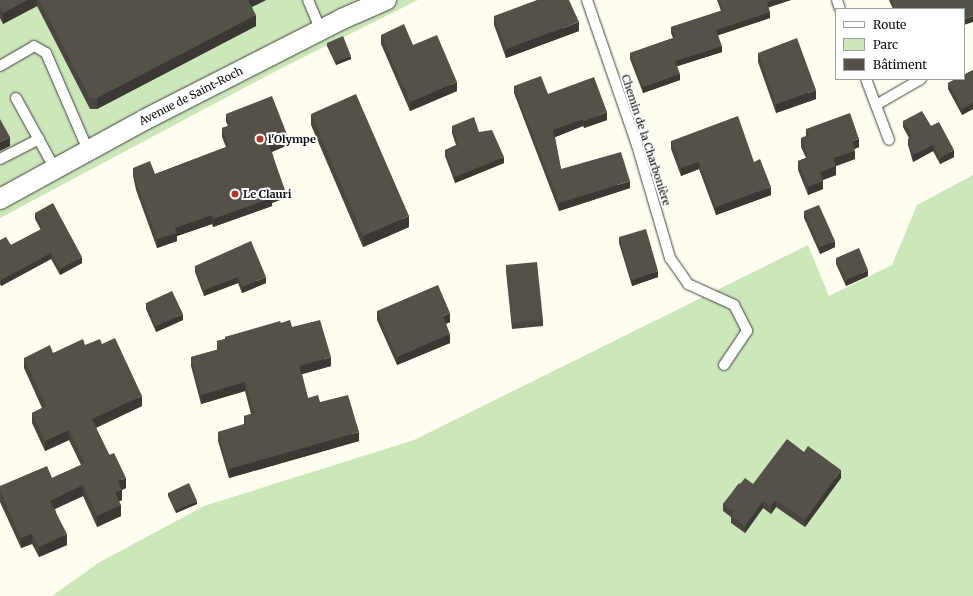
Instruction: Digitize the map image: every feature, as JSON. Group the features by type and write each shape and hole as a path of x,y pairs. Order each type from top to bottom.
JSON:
{"street":[{"name":"Avenue de Saint-Roch","path":"0,199 88,150 321,30 386,0"}],"lane":[{"path":"308,0 321,30"},
{"name":"Chemin de la Charbonière","path":"587,0 637,144 670,258 688,284 734,305 747,331 724,365"},
{"path":"0,66 34,46 46,52 88,150"},
{"path":"866,80 889,140"},
{"path":"876,105 919,80"},
{"path":"16,98 55,169"},
{"path":"0,159 39,139"}],"green space":[{"path":"0,0 418,0 274,72 0,218"},
{"path":"973,175 973,596 52,596 98,563 204,506 414,440 808,245 829,296 892,265 917,205"}],"building":[{"path":"0,0 28,0 3,13 0,8"},
{"path":"39,0 248,0 256,15 97,98 90,98"},
{"path":"537,0 569,0 579,22 506,49 494,16"},
{"path":"719,0 772,0 767,2 770,12 716,30 722,46 675,61 680,74 643,87 630,53 676,37 671,27 723,10"},
{"path":"892,0 973,0 973,16 965,19 965,8 895,8"},
{"path":"404,24 413,45 437,35 457,82 410,102 381,35"},
{"path":"343,36 351,56 336,62 327,43"},
{"path":"797,38 816,90 776,104 758,53"},
{"path":"973,70 973,103 962,109 948,83 954,80 965,80 965,74"},
{"path":"541,76 548,94 594,77 607,112 584,121 583,119 553,130 561,169 621,152 630,181 559,203 514,86"},
{"path":"356,94 409,216 363,236 311,114"},
{"path":"272,96 288,137 269,145 285,190 271,195 272,198 213,219 212,215 175,228 177,233 157,239 136,182 133,168 150,161 155,174 229,146 222,128 231,125 226,114"},
{"path":"922,111 931,126 939,122 954,150 940,158 933,145 913,155 908,139 912,136 903,121"},
{"path":"850,113 859,139 852,141 855,151 833,158 836,166 820,172 823,181 808,187 798,161 808,157 801,138 809,136 806,129"},
{"path":"738,116 754,162 760,159 771,187 716,207 699,162 681,168 671,141"},
{"path":"474,117 479,132 492,130 504,157 455,177 445,150 458,145 452,126"},
{"path":"0,119 10,137 0,142"},
{"path":"53,203 82,257 60,269 51,253 1,280 0,240 6,237 11,245 43,228 35,213"},
{"path":"819,205 835,241 820,247 804,211"},
{"path":"646,229 658,271 632,280 619,237"},
{"path":"251,241 266,277 242,287 238,277 204,290 195,266"},
{"path":"859,248 868,270 846,280 836,258"},
{"path":"537,262 543,320 512,323 506,265"},
{"path":"438,285 450,313 443,316 450,334 397,357 377,311"},
{"path":"172,291 183,314 156,326 146,303"},
{"path":"290,320 292,327 320,320 331,357 299,366 308,398 318,395 320,402 348,395 359,432 229,469 218,432 246,424 244,416 254,413 245,382 201,395 191,357 219,349 217,341 226,339 225,337 280,321 281,323"},
{"path":"115,338 142,396 92,419 109,455 114,453 126,478 118,481 122,490 115,492 121,505 97,516 83,485 50,501 67,534 39,547 32,534 21,538 0,491 0,486 47,466 52,478 85,463 69,430 45,441 32,413 46,406 24,358 50,345 53,353 83,339 85,345 100,339 102,344"},
{"path":"787,439 804,452 808,446 841,470 805,520 776,500 771,506 763,501 745,526 731,516 734,512 723,504 739,483 740,484 745,478 753,484"},
{"path":"189,483 197,501 176,510 168,493"}],"place":[{"name":"l'Olympe","path":"260,139"},
{"name":"Le Clauri","path":"235,194"}]}
